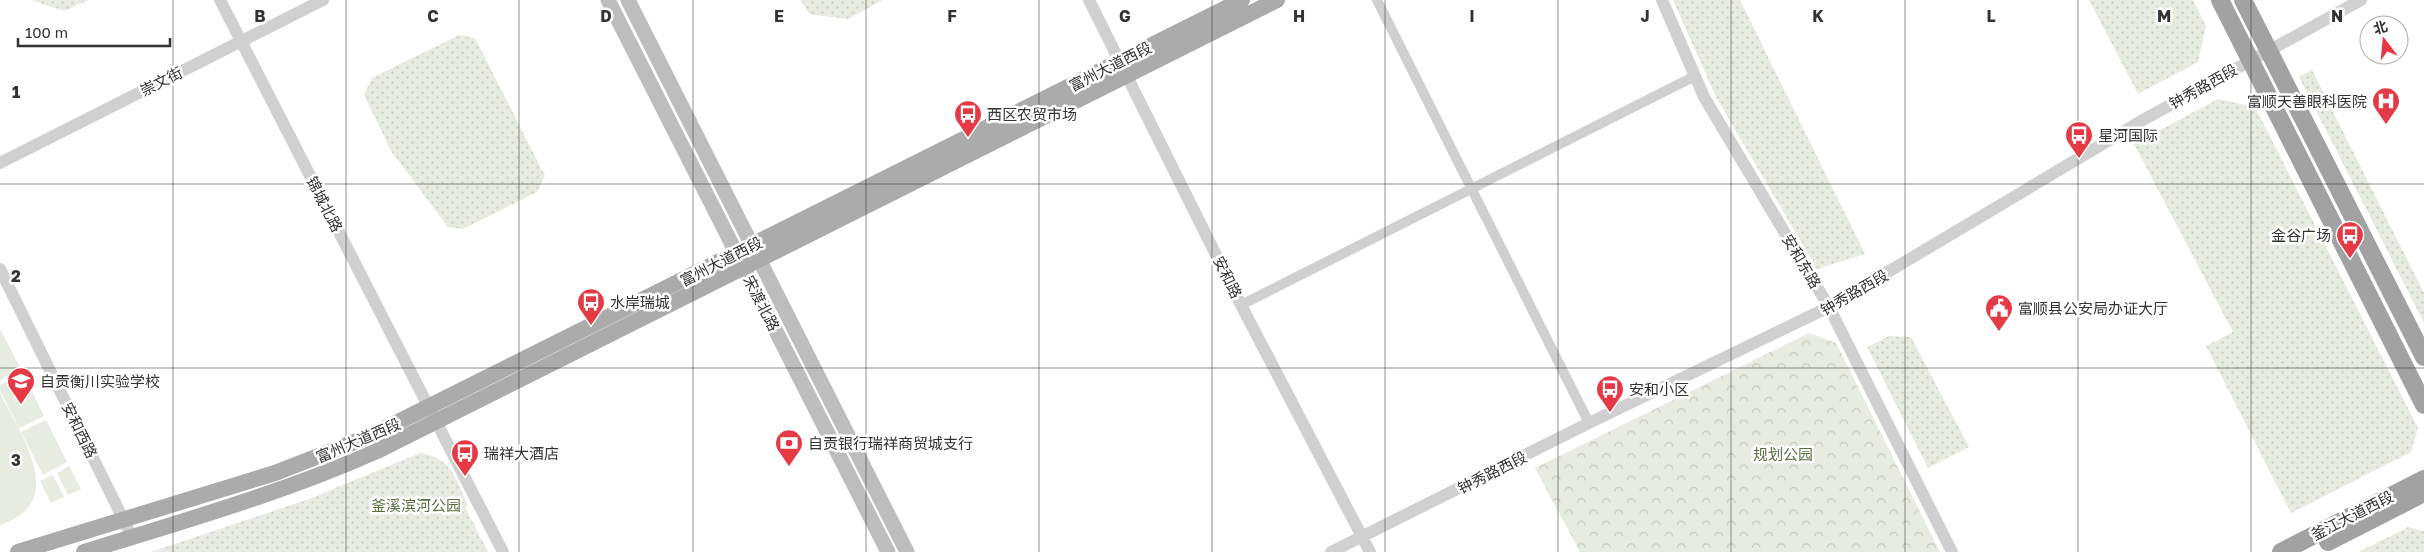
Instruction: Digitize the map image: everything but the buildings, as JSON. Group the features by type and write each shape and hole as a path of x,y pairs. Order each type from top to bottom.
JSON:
{"highway":[{"path":"2220,0 2424,405"},
{"path":"2243,0 2424,357"},
{"name":"釜江大道西段","path":"2280,552 2424,479"},
{"name":"釜江大道西段","path":"2307,552 2424,493"}],"main road":[{"name":"宋渡北路","path":"608,0 888,552"},
{"name":"宋渡北路","path":"628,0 907,552"},
{"name":"富州大道西段","path":"1124,68 1242,0"},
{"name":"富州大道西段","path":"84,552 335,470 433,415 1124,68 1277,0"},
{"name":"富州大道西段","path":"18,552 292,467 433,415"}],"street":[{"name":"锦城北路","path":"220,0 503,552"},
{"name":"崇文街","path":"0,164 323,0"},
{"name":"安和路","path":"1089,0 1241,305 1370,552"},
{"path":"1377,0 1589,423"},
{"name":"安和东路","path":"1662,0 1704,97 1829,307 1952,552"},
{"name":"钟秀路西段","path":"1331,552 1589,423 1829,307 2143,120 2361,0"},
{"path":"1241,305 1695,76"},
{"name":"安和西路","path":"0,269 132,537"}],"green space":[{"path":"31,0 89,0 64,11"},
{"path":"801,0 883,0 848,19 809,14"},
{"path":"1673,0 1740,0 1865,254 1817,269 1716,97"},
{"path":"2089,0 2193,0 2206,26 2198,62 2138,94"},
{"path":"459,35 475,38 545,176 537,192 463,229 448,227 391,151 364,95 372,78"},
{"path":"2312,70 2424,293 2424,323 2299,77"},
{"path":"2218,99 2255,107 2418,428 2411,452 2291,513 2206,346 2233,332 2134,144"},
{"path":"0,329 21,369 0,380"},
{"name":"规划公园","path":"1809,333 1836,343 1940,552 1580,552 1535,468"},
{"path":"1889,336 1911,337 1969,447 1928,468 1867,347"},
{"path":"23,373 44,416 19,428 0,390 0,385"},
{"path":"0,393 27,447 34,466 36,484 32,501 21,515 0,525"},
{"path":"46,420 67,462 43,475 21,432"},
{"name":"釜溪滨河公园","path":"420,453 439,459 456,478 468,505 465,507 488,552 151,552 309,499"},
{"path":"69,466 81,489 68,495 57,473"},
{"path":"53,475 64,497 51,503 40,481"},
{"path":"2408,527 2424,531 2424,552 2359,552"}],"place":[{"name":"富顺天善眼科医院","path":"2386,125"},
{"name":"西区农贸市场","path":"968,138"},
{"name":"星河国际","path":"2079,159"},
{"name":"金谷广场","path":"2350,259"},
{"name":"水岸瑞城","path":"591,326"},
{"name":"富顺县公安局办证大厅","path":"1999,332"},
{"name":"自贡衡川实验学校","path":"21,405"},
{"name":"安和小区","path":"1610,413"},
{"name":"自贡银行瑞祥商贸城支行","path":"789,467"},
{"name":"瑞祥大酒店","path":"465,477"}]}
